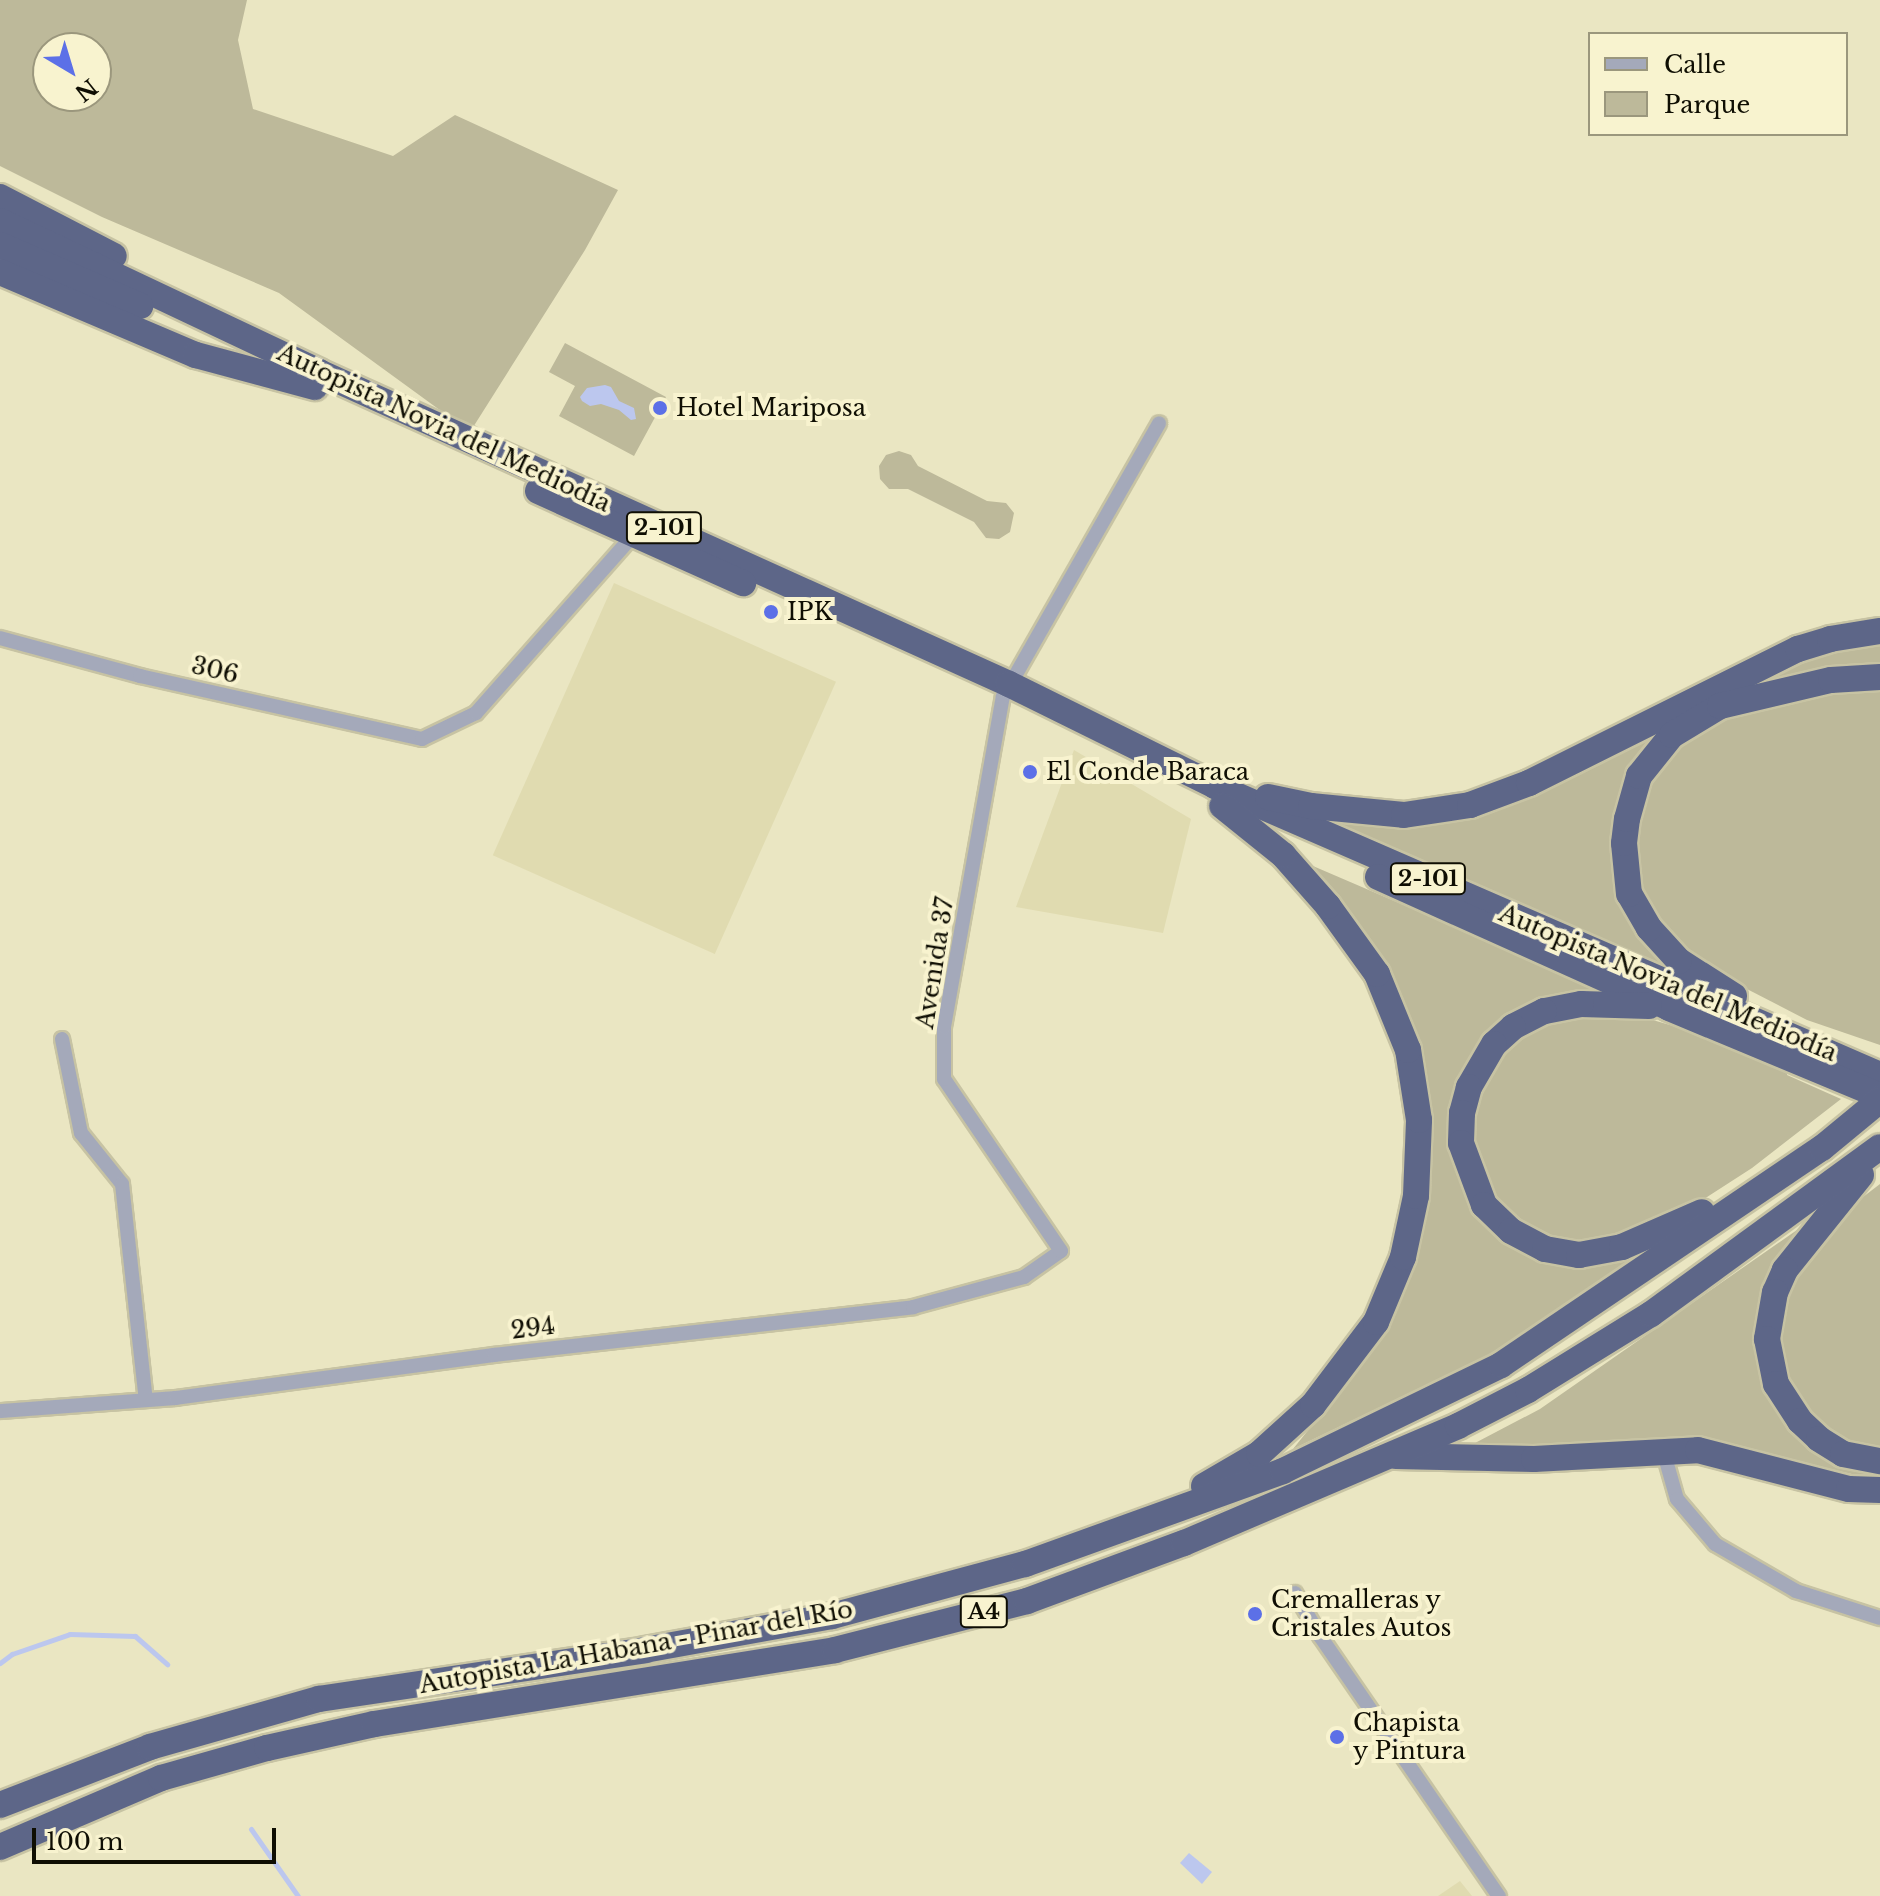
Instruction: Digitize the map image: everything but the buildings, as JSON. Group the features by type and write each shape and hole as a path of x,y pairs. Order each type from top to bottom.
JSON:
{"highway":[{"path":"0,197 237,322 317,380"},
{"name":"Autopista Novia del Mediodía","path":"0,221 317,380 1006,691 1219,796 1669,1008 1846,1070"},
{"name":"Autopista Novia del Mediodía","path":"0,245 223,334"},
{"path":"0,272 196,355 317,380"},
{"path":"1219,796 1404,815 1470,805 1529,783 1798,649 1830,639 1880,631"},
{"path":"1846,1070 1679,961 1649,928 1629,894 1624,843 1629,808 1639,776 1654,754 1696,718 1720,706 1778,689 1831,680 1880,677"},
{"path":"1025,1564 1204,1486 1259,1454 1313,1405 1376,1322 1403,1257 1416,1196 1419,1120 1408,1050 1377,974 1328,906 1283,855 1219,796"},
{"name":"Autopista Novia del Mediodía","path":"1219,796 1846,1070"},
{"path":"1669,1008 1581,1004 1544,1011 1513,1027 1494,1044 1469,1087 1462,1113 1461,1143 1484,1205 1511,1231 1545,1249 1579,1255 1622,1247 1664,1231 1822,1148"},
{"name":"2-101","path":"1846,1070 1880,1075"},
{"name":"2-101","path":"1846,1070 1880,1098"},
{"name":"Autopista La Habana - Pinar del Río","path":"0,1805 150,1747 319,1699 645,1650 832,1616 1025,1564 1283,1471 1501,1365 1822,1148 1880,1098"},
{"name":"Autopista La Habana - Pinar del Río","path":"0,1847 161,1778 296,1740 374,1724 835,1650 1027,1601 1239,1521 1389,1456 1528,1390 1651,1314 1880,1147"},
{"path":"1880,1155 1836,1202 1785,1270 1775,1292 1767,1339 1776,1384 1800,1421 1843,1454 1880,1461"},
{"path":"1389,1456 1534,1459 1698,1450 1849,1489 1880,1490"}],"street":[{"name":"Avenida 37","path":"1061,1251 944,1079 944,1027 1006,691 1159,423"},
{"name":"306","path":"0,638 140,676 422,739 476,713 638,527"},
{"path":"62,1039 81,1133 122,1184 146,1400"},
{"name":"294","path":"0,1411 146,1400 494,1355 913,1307 1024,1277 1061,1251"},
{"path":"1663,1450 1677,1499 1715,1544 1796,1591 1880,1618"},
{"path":"1295,1593 1320,1636 1499,1896"}],"shaded area":[{"path":"614,583 836,682 715,954 493,855"},
{"path":"1074,750 1191,819 1163,933 1016,907"},
{"path":"1460,1881 1472,1896 1438,1896"}],"green space":[{"path":"0,0 247,0 238,40 253,109 393,156 455,115 618,190 585,250 470,432 279,293 102,217 0,166"},
{"path":"565,343 666,397 634,456 559,416 575,386 549,372"},
{"path":"899,451 911,455 918,466 987,501 1006,503 1014,513 1010,532 999,539 986,538 974,522 908,489 889,489 880,479 879,466 886,455"},
{"path":"1880,640 1880,669 1806,674 1646,756 1618,869 1695,982 1329,821 1386,823 1447,818 1813,655"},
{"path":"1880,687 1880,1045 1807,1020 1710,970 1669,936 1644,903 1633,861 1640,807 1652,773 1696,729 1738,710 1847,689"},
{"path":"1299,860 1613,995 1542,1004 1452,1115 1516,1246 1665,1241 1491,1354 1293,1449 1358,1368 1394,1310 1421,1235 1430,1147 1403,1006 1355,919"},
{"path":"1593,1013 1639,1016 1694,1032 1788,1067 1787,1075 1841,1099 1752,1168 1690,1208 1593,1246 1556,1242 1516,1224 1490,1197 1469,1127 1476,1090 1495,1055 1522,1031 1548,1020"},
{"path":"1880,1184 1880,1450 1838,1444 1807,1418 1786,1386 1778,1355 1778,1318 1791,1278 1834,1219"},
{"path":"1817,1216 1774,1275 1784,1416 1880,1469 1880,1480 1690,1440 1456,1453 1540,1409"}],"water":[{"path":"611,387 619,401 634,408 636,419 631,420 619,410 601,404 590,406 582,401 580,397 587,388"},
{"path":"1189,1853 1212,1872 1202,1884 1180,1863"}],"waterway":[{"path":"0,1663 12,1654 70,1634 135,1636 167,1664"},
{"path":"251,1829 298,1896"}],"place":[{"name":"Hotel Mariposa","path":"660,408"},
{"name":"IPK","path":"771,612"},
{"name":"El Conde Baraca","path":"1030,772"},
{"name":"Cremalleras y Cristales Autos","path":"1255,1614"},
{"name":"Chapista y Pintura","path":"1337,1737"}]}
